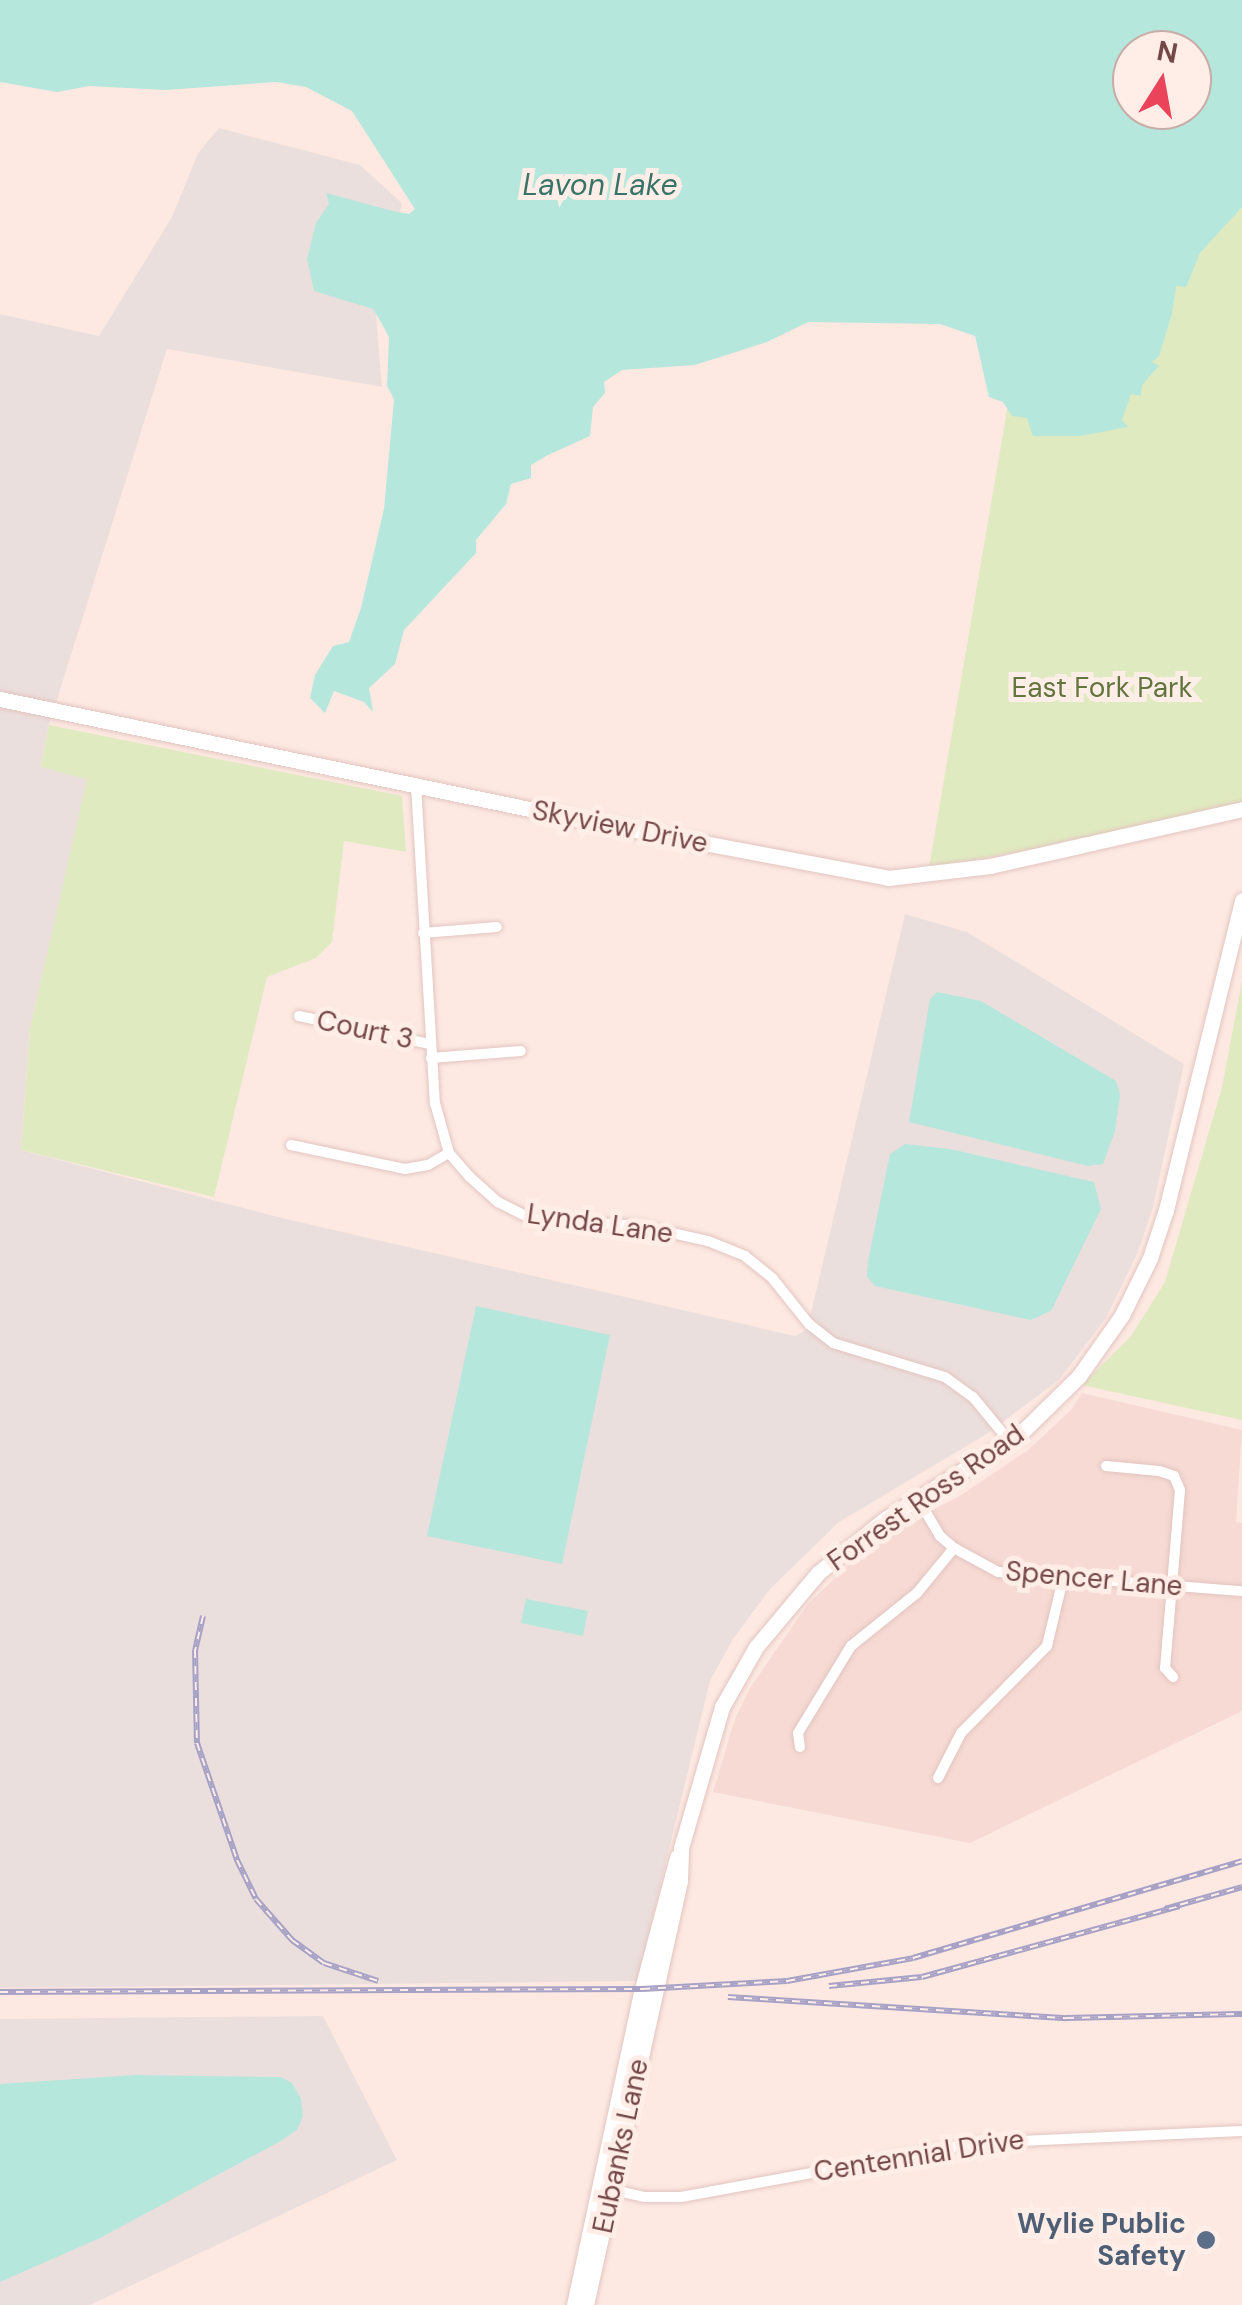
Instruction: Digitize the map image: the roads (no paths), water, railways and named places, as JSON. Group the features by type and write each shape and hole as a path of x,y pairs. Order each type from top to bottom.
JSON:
{"street":[{"name":"Skyview Drive","path":"0,699 416,786 888,878 990,866 1242,810"},
{"path":"291,1145 405,1169 434,1163 449,1153 438,1116 431,1058 416,786"},
{"name":"Forrest Ross Road","path":"648,1988 680,1880 681,1848 718,1719 756,1647 804,1587 840,1553 1010,1442 1044,1414 1099,1350 1150,1258 1166,1210 1242,900"},
{"path":"423,933 498,926"},
{"name":"Court 3","path":"299,1016 430,1044"},
{"path":"431,1058 521,1051"},
{"name":"Lynda Lane","path":"449,1153 498,1202 531,1219 641,1226 708,1241 745,1256 773,1279 809,1324 833,1343 945,1376 973,1398 1010,1442"},
{"path":"1106,1466 1174,1476 1180,1490 1165,1668 1173,1677"},
{"name":"Spencer Lane","path":"918,1499 940,1536 998,1572 1242,1591"},
{"path":"800,1747 798,1732 852,1646 917,1593 954,1548"},
{"path":"938,1778 961,1733 1048,1646 1063,1580"},
{"name":"Eubanks Lane","path":"586,2305 648,1988"},
{"name":"Centennial Drive","path":"606,2188 670,2198 975,2144 1242,2131"},
{"name":"Eubanks Lane","path":"574,2305 606,2188"}],"water":[{"name":"Lavon Lake","path":"0,0 1242,0 1242,207 1200,253 1186,287 1176,286 1159,356 1152,362 1159,366 1142,385 1141,396 1131,394 1122,420 1128,427 1080,436 1033,436 1027,418 1012,416 1003,402 989,397 975,336 940,324 808,322 767,342 695,365 622,370 604,382 605,393 593,407 590,436 531,465 531,478 511,484 506,504 476,540 476,553 404,630 395,664 369,688 373,712 364,702 334,691 325,713 310,698 315,675 333,646 349,642 361,608 384,509 394,399 387,386 389,337 378,317 373,309 314,291 307,259 316,223 329,204 326,193 409,214 415,209 352,111 306,87 276,82 166,90 89,86 57,92 0,82"},
{"path":"937,992 981,1001 1116,1081 1120,1095 1115,1131 1103,1164 1088,1166 909,1122 930,999"},
{"path":"905,1144 950,1149 1094,1182 1101,1209 1051,1311 1031,1320 875,1286 867,1276 868,1261 890,1154"},
{"path":"476,1306 610,1335 562,1564 427,1536"},
{"path":"526,1599 588,1611 583,1636 521,1623"},
{"path":"135,2075 281,2077 292,2083 301,2099 303,2116 297,2130 279,2142 100,2238 0,2282 0,2084"}],"railway":[{"path":"203,1616 195,1650 197,1743 237,1860 256,1899 292,1940 324,1963 378,1981"},
{"path":"0,1992 642,1989 787,1981 913,1958 1242,1861"},
{"path":"1165,1909 1242,1887"},
{"path":"829,1986 922,1977 1179,1906"},
{"path":"728,1997 1066,2018 1242,2014"}],"place":[{"name":"Wylie Public Safety","path":"1206,2240"}],"park label":[{"name":"East Fork Park","path":"1102,688"}]}
